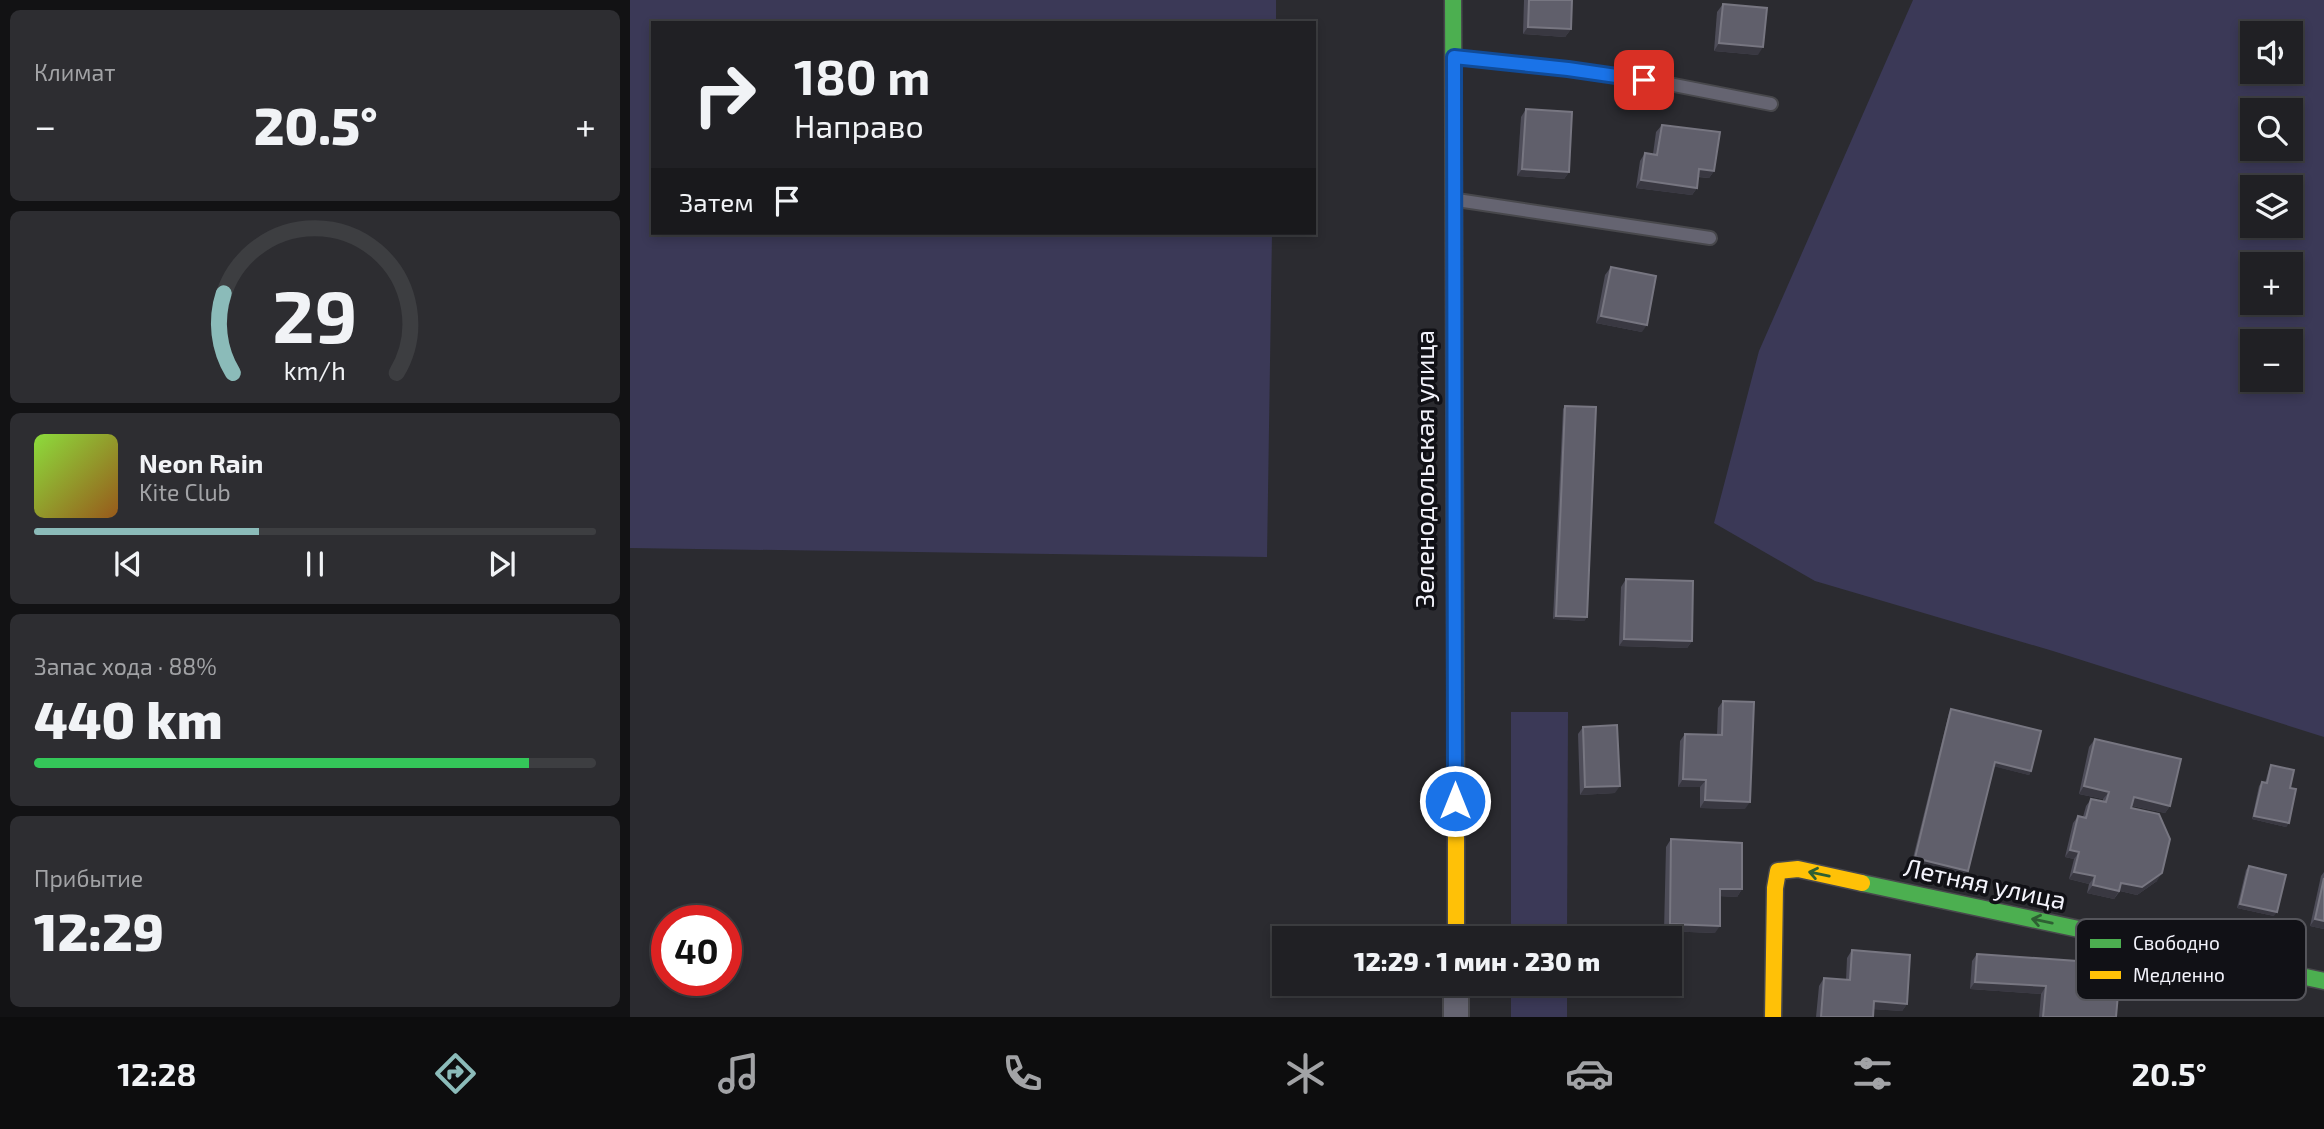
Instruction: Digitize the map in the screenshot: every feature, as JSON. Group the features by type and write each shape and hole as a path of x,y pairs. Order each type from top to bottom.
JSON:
{"street":[{"name":"Зеленодольская улица","path":"1453,0 1456,926"},
{"name":"Летняя улица","path":"1773,1017 1775,888 1778,871 1798,869 2076,928"},
{"name":"Летняя улица","path":"2306,977 2324,981"},
{"path":"1456,996 1456,1017"}],"lane":[{"path":"1454,57 1568,69 1670,84 1771,104"},
{"path":"1454,200 1710,239"}],"shaded area":[{"path":"630,0 1276,0 1276,21 651,21 651,235 1272,235 1267,557 630,548"},
{"path":"1913,0 2324,0 2324,737 2053,651 1815,581 1714,523 1759,351"},
{"path":"1511,712 1568,712 1567,926 1511,926"},
{"path":"1511,996 1567,996 1567,1017 1511,1017"}],"building":[{"path":"1529,0 1572,0 1571,29 1528,27"},
{"path":"1723,4 1767,8 1763,47 1719,43"},
{"path":"1526,109 1572,112 1569,172 1522,169"},
{"path":"1662,125 1720,132 1714,171 1699,169 1697,188 1641,180 1645,153 1657,155"},
{"path":"1611,267 1656,276 1647,325 1601,316"},
{"path":"1565,406 1596,407 1587,617 1556,616"},
{"path":"1626,579 1693,581 1692,641 1624,639"},
{"path":"1723,701 1754,702 1750,802 1705,800 1706,780 1683,779 1685,734 1722,735"},
{"path":"1951,709 2041,731 2031,771 1995,762 1968,871 1915,858"},
{"path":"1617,725 1620,786 1585,787 1583,727"},
{"path":"2095,739 2181,759 2170,806 2134,797 2131,808 2159,814 2170,839 2162,873 2142,887 2121,883 2119,891 2093,885 2095,876 2074,872 2079,852 2070,850 2078,816 2086,818 2091,799 2106,802 2109,792 2084,786"},
{"path":"2271,765 2294,770 2290,788 2296,789 2289,823 2254,816 2262,782 2267,783"},
{"path":"1671,839 1742,843 1742,889 1720,889 1720,926 1670,924"},
{"path":"2249,866 2286,875 2277,912 2240,904"},
{"path":"2324,878 2324,921 2315,919"},
{"path":"1852,950 1910,955 1907,1004 1874,1001 1873,1017 1821,1017 1824,978 1850,980"},
{"path":"1977,954 2076,961 2076,1000 2118,1000 2116,1017 2043,1017 2046,986 1975,982"}],"traffic: fast":[{"path":"1453,0 1456,829"},
{"path":"1862,883 2076,928"},
{"path":"2306,977 2324,981"}],"traffic: slow":[{"path":"1456,829 1456,926"},
{"path":"1773,1017 1775,888 1778,871 1798,869 1862,883"}],"route":[{"path":"1455,801 1454,57 1644,80"}]}
